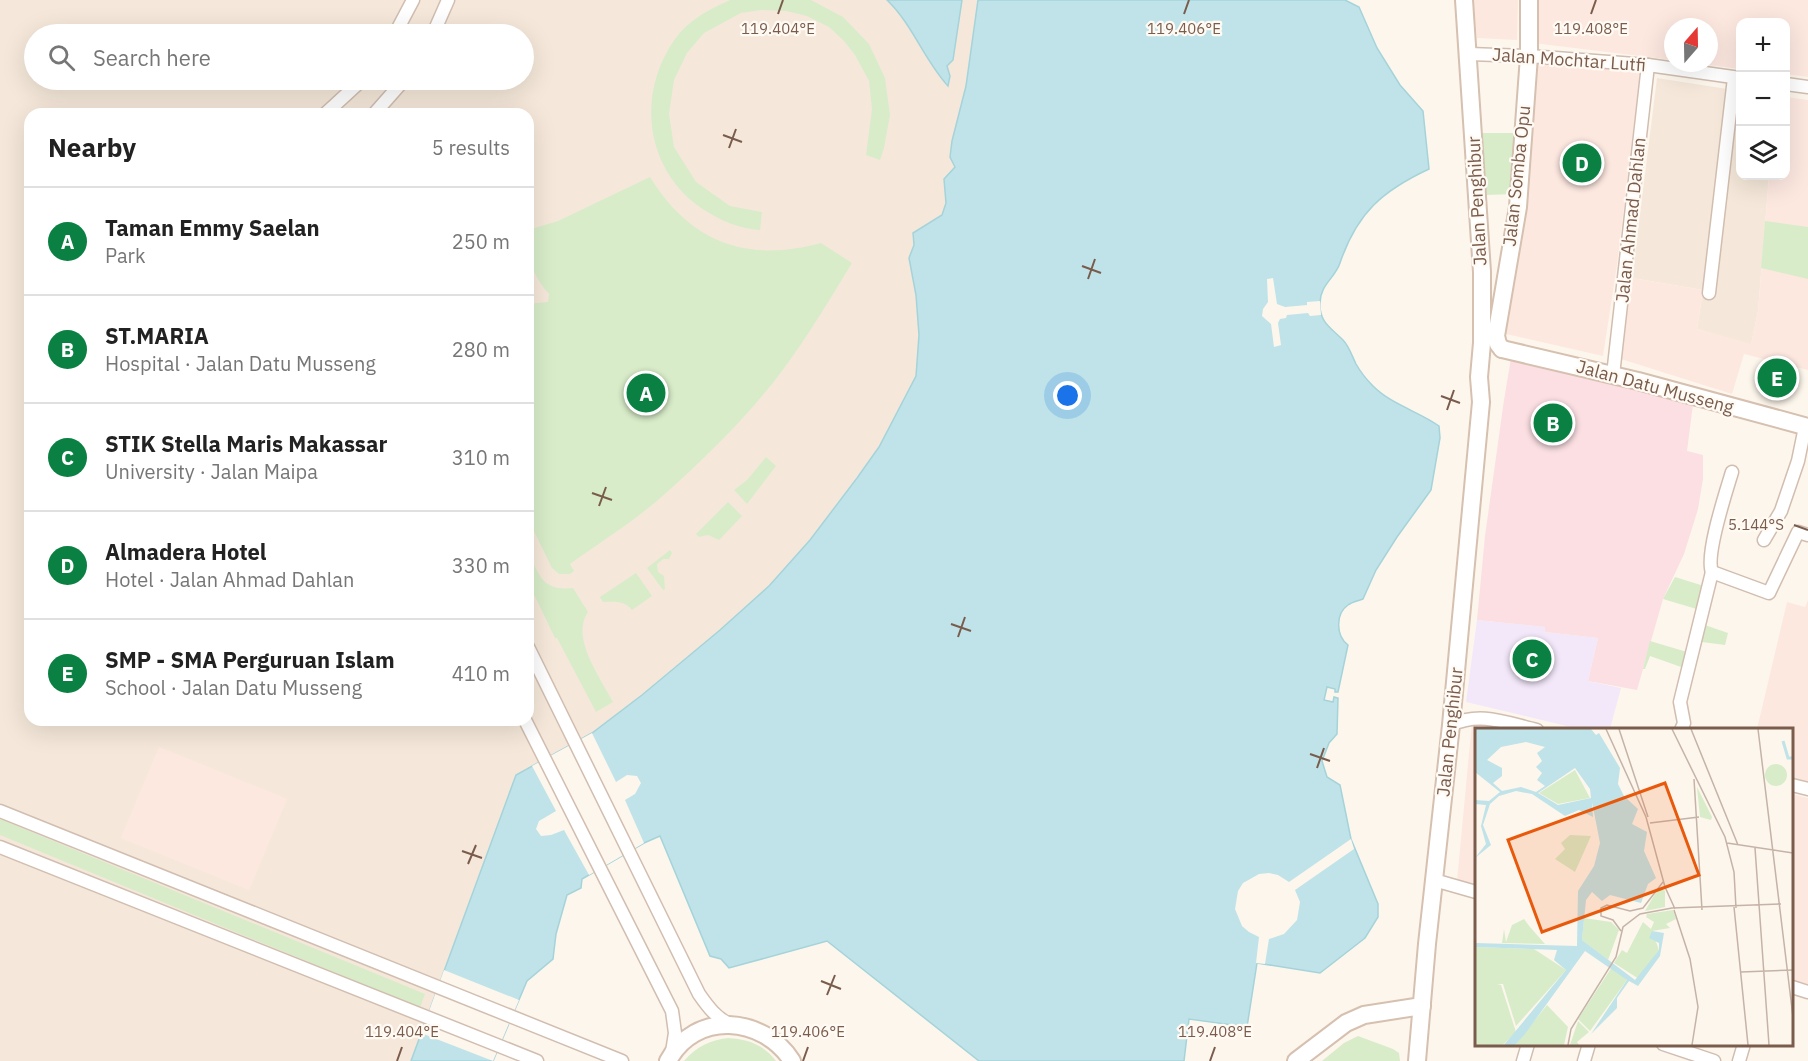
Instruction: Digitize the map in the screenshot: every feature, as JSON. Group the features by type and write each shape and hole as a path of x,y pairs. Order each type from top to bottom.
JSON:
{"main road":[{"name":"Jalan Penghibur","path":"1418,1061 1481,402 1479,371 1482,343 1482,272 1464,0"},
{"name":"Jalan Somba Opu","path":"1502,349 1497,344 1496,336 1518,207 1529,56 1529,0"},
{"name":"Jalan Penghibur","path":"1481,402 1492,358 1502,349"},
{"name":"Jalan Datu Musseng","path":"1502,349 1613,375 1806,427"},
{"path":"1296,1061 1346,1023 1364,1015 1422,1006"},
{"path":"668,1060 677,1047 692,1035 711,1027 732,1024 764,1033 780,1046 792,1061"}],"street":[{"path":"400,24 413,0"},
{"path":"437,24 448,0"},
{"name":"Jalan Mochtar Lutfi","path":"1469,54 1648,65 1736,78"},
{"name":"Jalan Ahmad Dahlan","path":"1613,375 1648,65"},
{"path":"1708,293 1736,85"},
{"path":"1790,85 1808,87"},
{"path":"332,108 351,90"},
{"path":"379,108 395,90"},
{"path":"1764,540 1781,511 1798,461 1806,427"},
{"path":"1682,728 1680,702 1712,572 1710,566 1714,538 1732,472"},
{"path":"1712,572 1769,593 1798,532 1808,535"},
{"path":"534,659 699,994 712,1011 725,1022 732,1024"},
{"path":"1451,725 1464,719 1477,717 1532,728"},
{"path":"528,726 672,1011 675,1033 668,1060"},
{"path":"1793,785 1808,789"},
{"path":"0,811 622,1061"},
{"path":"0,847 537,1061"},
{"path":"1434,880 1475,892"},
{"path":"1793,988 1808,992"},
{"path":"1523,1061 1527,1046"},
{"path":"1584,1061 1588,1046"},
{"path":"1669,1046 1714,1061"},
{"path":"1739,1061 1743,1046"}],"shaded area":[{"path":"0,0 978,0 966,86 952,141 950,157 955,167 944,179 946,203 942,215 914,233 914,245 909,258 916,295 919,335 916,376 879,447 810,540 769,586 642,695 592,733 516,775 411,1061 0,1061"},
{"path":"1473,0 1518,0 1517,40 1477,38"},
{"path":"1534,0 1808,0 1808,77 1790,75 1790,18 1736,18 1736,68 1718,66 1718,18 1664,18 1664,59 1533,43"},
{"path":"1538,60 1640,73 1617,265 1603,356 1506,334"},
{"path":"1657,78 1736,90 1736,180 1769,180 1758,311 1751,345 1697,329 1703,290 1632,278"},
{"path":"1790,98 1808,100 1808,370 1744,354 1732,394 1621,359 1632,278 1703,290 1697,329 1751,344 1758,311 1769,180 1790,180"},
{"path":"1511,358 1616,381 1693,404 1687,451 1703,455 1703,479 1698,509 1684,554 1663,599 1637,690 1588,681 1598,638 1545,632 1545,627 1477,620 1485,536"},
{"path":"1808,600 1808,782 1793,778 1793,728 1757,728 1787,602 1805,607"},
{"path":"1477,620 1546,627 1545,632 1598,638 1588,681 1621,688 1610,728 1575,728 1466,702"},
{"path":"1472,722 1500,728 1475,728 1475,887 1457,881"},
{"path":"159,747 287,799 249,890 121,838"},
{"path":"1793,794 1808,798 1808,986 1793,981"}],"green space":[{"path":"730,0 811,0 843,17 869,44 885,78 890,115 880,160 866,155 872,109 869,81 855,55 844,41 829,27 807,16 786,11 761,10 741,13 704,33 687,53 674,80 669,114 674,147 696,182 730,206 762,212 760,230 744,228 722,220 701,208 682,192 668,173 658,152 652,130 651,106 655,83 663,60 675,39 680,32 707,11"},
{"path":"1482,133 1515,133 1515,194 1486,195"},
{"path":"650,177 666,200 684,218 703,232 723,242 745,248 769,250 794,249 821,243 852,263 792,358 742,419 697,465 655,503 570,564 574,571 570,574 559,574 552,568 534,531 534,303 548,302 549,294 534,271 534,228 558,221"},
{"path":"1765,221 1808,227 1808,279 1761,268"},
{"path":"766,457 776,466 747,504 734,490 747,480"},
{"path":"728,502 742,516 719,540 708,535 699,537 696,534"},
{"path":"670,550 672,553 669,559 663,559 657,564 658,572 664,576 665,589 663,590 647,568"},
{"path":"534,564 539,575 548,584 555,587 573,588 588,612 583,622 585,646 613,702 596,712 534,594"},
{"path":"636,573 652,596 632,610 622,603 603,602 600,597"},
{"path":"1675,577 1704,586 1700,610 1663,599"},
{"path":"1702,624 1728,633 1725,645 1702,642 1699,652 1695,650"},
{"path":"1650,641 1687,652 1684,668 1650,656 1643,669"},
{"path":"0,819 425,994 420,1008 0,835"},
{"path":"1358,1036 1393,1049 1399,1053 1400,1061 1322,1061 1344,1043"},
{"path":"728,1038 755,1044 776,1061 684,1061 704,1045"}],"water":[{"path":"887,0 962,0 953,60 947,66 950,76 948,86 904,20"},
{"path":"978,0 1345,0 1359,7 1377,48 1400,85 1423,111 1429,169 1385,195 1363,217 1354,230 1338,268 1322,291 1320,303 1324,320 1345,342 1358,367 1373,386 1388,398 1439,426 1440,438 1431,490 1376,570 1363,599 1348,605 1341,614 1339,631 1348,645 1338,692 1327,687 1324,700 1333,702 1334,697 1338,698 1337,734 1329,743 1322,761 1327,777 1340,785 1351,839 1378,904 1378,917 1365,938 1320,973 1257,963 1247,1027 1189,1019 1184,1061 979,1061 827,941 729,968 721,959 710,956 660,836 582,879 581,888 567,895 556,934 553,959 527,981 493,1061 411,1061 516,775 592,733 642,695 769,586 810,540 879,447 916,376 919,335 916,295 909,258 914,245 913,233 942,215 946,203 944,179 955,167 950,157 952,141 966,86"}],"pier":[{"path":"1273,278 1277,304 1285,307 1320,301 1321,315 1310,316 1308,313 1287,315 1286,318 1280,319 1278,323 1281,345 1274,347 1271,324 1262,316 1263,309 1268,302 1267,279"},
{"path":"592,733 616,782 627,775 637,776 641,783 635,794 625,800 644,843 589,875 564,830 541,836 536,829 539,821 556,811 532,766"},
{"path":"1351,839 1354,849 1295,890 1300,902 1297,920 1284,934 1269,939 1265,964 1256,963 1259,937 1242,926 1235,909 1238,891 1243,883 1259,874 1269,873 1278,875 1289,882"},
{"path":"444,970 519,1000 493,1061 421,1033"}],"place":[{"name":"Almadera Hotel","path":"1582,163"},
{"name":"SMP - SMA Perguruan Islam","path":"1777,378"},
{"name":"Taman Emmy Saelan","path":"646,393"},
{"name":"ST.MARIA","path":"1553,423"},
{"name":"STIK Stella Maris Makassar","path":"1532,659"}]}
